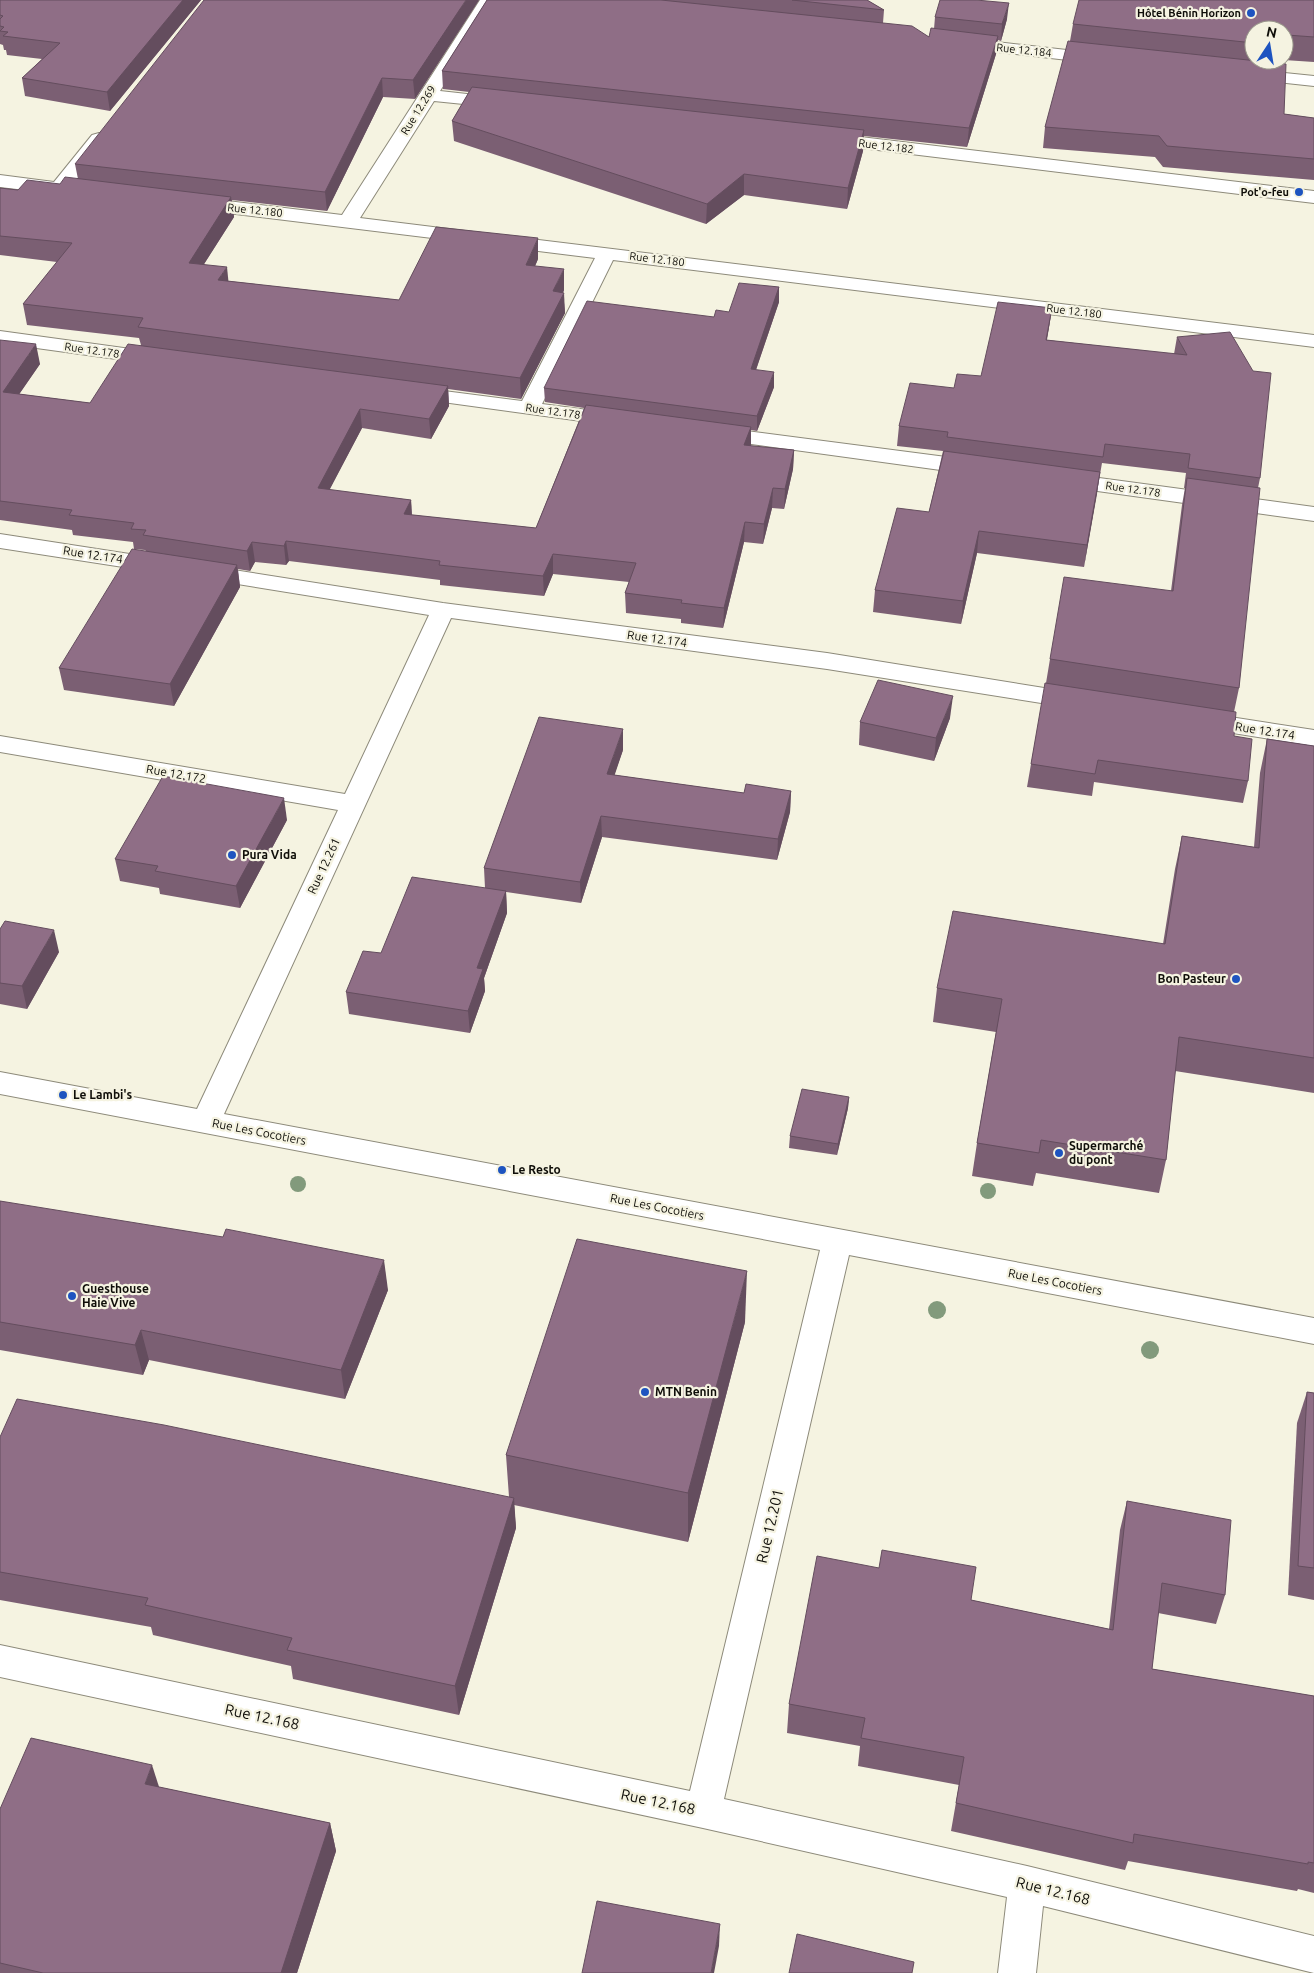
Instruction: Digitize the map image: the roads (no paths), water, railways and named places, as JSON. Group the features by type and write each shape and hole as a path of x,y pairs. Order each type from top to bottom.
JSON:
{"street":[{"name":"Rue 12.269","path":"348,221 489,0"},
{"name":"Rue 12.184","path":"940,41 1117,60"},
{"path":"1225,72 1314,81"},
{"path":"428,95 524,105"},
{"path":"0,181 68,189 108,128"},
{"name":"Rue 12.182","path":"806,136 1314,197"},
{"name":"Rue 12.180","path":"175,201 1314,341"},
{"path":"528,408 607,253"},
{"name":"Rue 12.178","path":"0,337 176,361"},
{"name":"Rue 12.178","path":"392,390 636,423"},
{"path":"695,430 1000,472"},
{"name":"Rue 12.178","path":"1039,477 1314,514"},
{"name":"Rue 12.174","path":"0,541 443,610 827,661 1100,704"},
{"name":"Rue 12.261","path":"206,1122 443,610"},
{"name":"Rue 12.174","path":"1178,717 1314,738"},
{"name":"Rue 12.172","path":"0,744 352,804"},
{"name":"Rue Les Cocotiers","path":"0,1083 1314,1331"},
{"name":"Rue 12.201","path":"703,1811 837,1241"},
{"name":"Rue 12.168","path":"0,1661 703,1811 1027,1884 1314,1955"},
{"path":"1017,1973 1027,1884"}],"place":[{"name":"Hôtel Bénin Horizon","path":"1251,13"},
{"name":"Pot'o-feu","path":"1299,192"},
{"name":"Pura Vida","path":"232,855"},
{"name":"Bon Pasteur","path":"1236,979"},
{"name":"Le Lambi's","path":"63,1095"},
{"name":"Supermarché du pont","path":"1059,1153"},
{"name":"Le Resto","path":"502,1170"},
{"name":"Guesthouse Haie Vive","path":"72,1296"},
{"name":"MTN Benin","path":"645,1392"}]}
